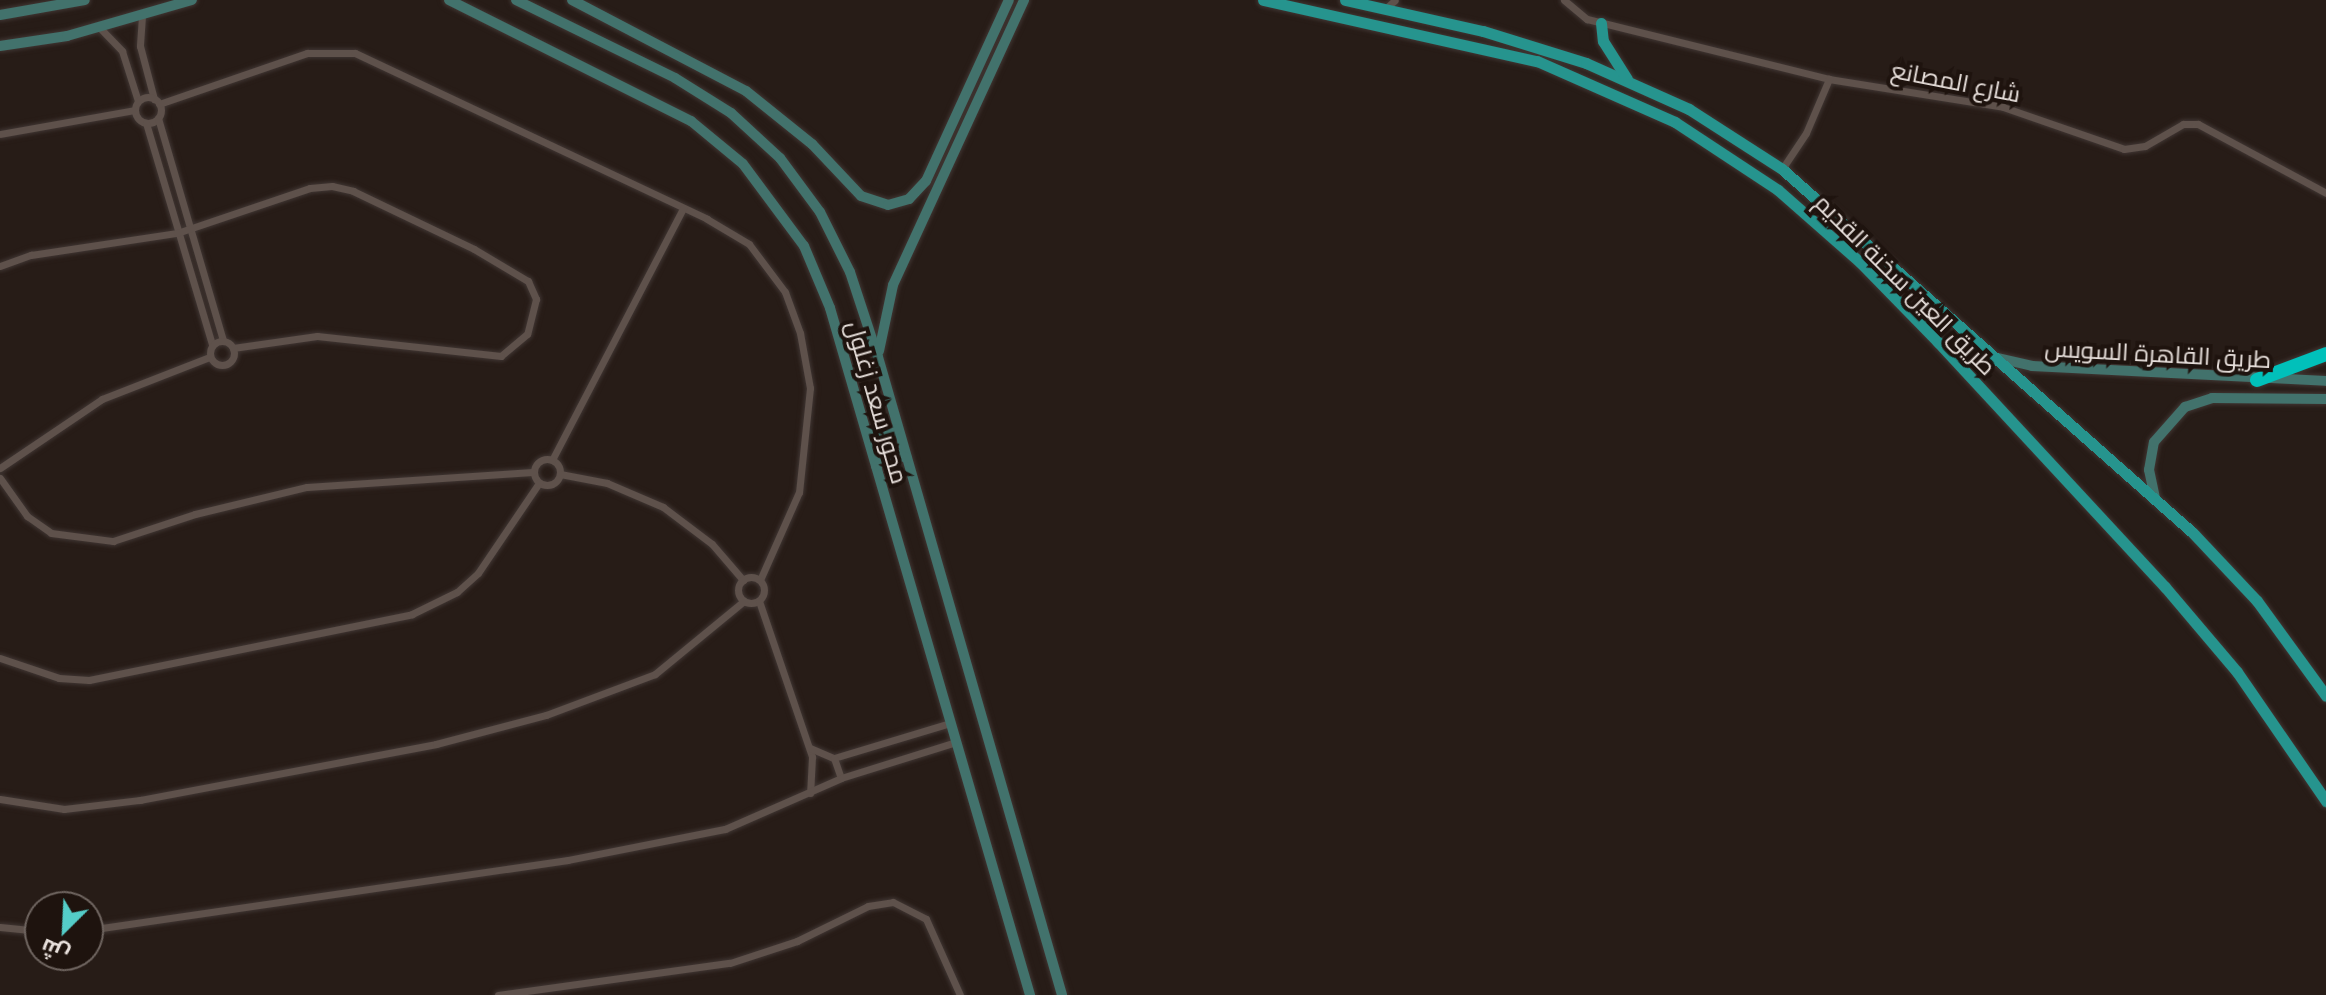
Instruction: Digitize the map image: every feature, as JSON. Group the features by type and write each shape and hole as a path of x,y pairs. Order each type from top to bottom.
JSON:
{"highway":[{"path":"2257,380 2326,354"}],"main road":[{"path":"0,15 85,0"},
{"path":"0,46 100,28 192,0"},
{"name":"محور سعد زغلول","path":"449,0 662,104 743,164 786,217 818,276 866,430 1030,995"},
{"name":"محور سعد زغلول","path":"516,0 704,94 757,134 820,212 850,272 878,357 1062,995"},
{"path":"572,0 746,91 812,144 855,191 888,205 909,199 923,186 1009,0"},
{"path":"878,357 893,285 1024,0"},
{"name":"طريق العين سخنة القديم","path":"1263,0 1490,47 1580,77 1675,122 1778,190 1893,296 2165,587 2245,682 2326,801"},
{"name":"طريق العين سخنة القديم","path":"1345,0 1515,40 1627,79 1689,109 1782,169 1875,246 1990,354 2155,498 2257,601 2326,696"},
{"path":"1601,23 1603,41 1627,79"},
{"name":"طريق القاهرة السويس","path":"1990,354 2032,366 2257,380 2326,381"},
{"name":"طريق القاهرة السويس","path":"2155,498 2151,451 2163,425 2185,407 2221,397 2326,399"},
{"path":"866,430 882,439 897,429"},
{"path":"876,466 892,452 907,458"}],"street":[{"path":"1385,9 1395,0"},
{"name":"شارع المصانع","path":"1564,0 1581,17 1601,23 1829,79 1992,104 2124,149 2145,146 2175,126 2198,124 2326,193"},
{"path":"0,266 31,255 177,233 190,229 310,188 343,188 519,275 536,299 527,334 501,356 317,336 233,348 223,340 190,229 158,118 157,101 140,46 142,16"},
{"path":"100,28 122,51 138,101 135,110"},
{"path":"138,101 157,101 307,53 355,53 729,230 763,259 785,292 802,344 809,415 799,492 760,580 764,591 759,601 810,748 815,774 810,793"},
{"path":"1782,169 1815,115 1829,79"},
{"path":"135,110 146,123 212,345 210,357"},
{"path":"0,134 135,110"},
{"path":"146,123 158,118"},
{"path":"552,460 683,208"},
{"path":"212,345 223,340"},
{"path":"0,468 102,399 210,357 226,364 233,348"},
{"path":"533,472 537,463 552,460"},
{"path":"552,460 560,474 607,483 663,507 712,544 743,580 760,580"},
{"path":"0,478 27,516 51,533 113,541 195,514 307,487 533,472"},
{"path":"533,472 539,483"},
{"path":"539,483 552,485 560,474"},
{"path":"0,658 59,678 89,680 412,614 457,592 478,573 539,483"},
{"path":"743,580 738,589 744,601"},
{"path":"0,799 47,808 121,803 436,744 546,715 655,674 744,601 759,601"},
{"path":"810,748 834,758 950,723"},
{"path":"104,928 568,860 725,829 841,778 956,742"},
{"path":"834,758 841,778"},
{"path":"498,995 730,963 797,941 880,902 905,905 926,919 960,995"},
{"path":"0,927 24,929"}]}
